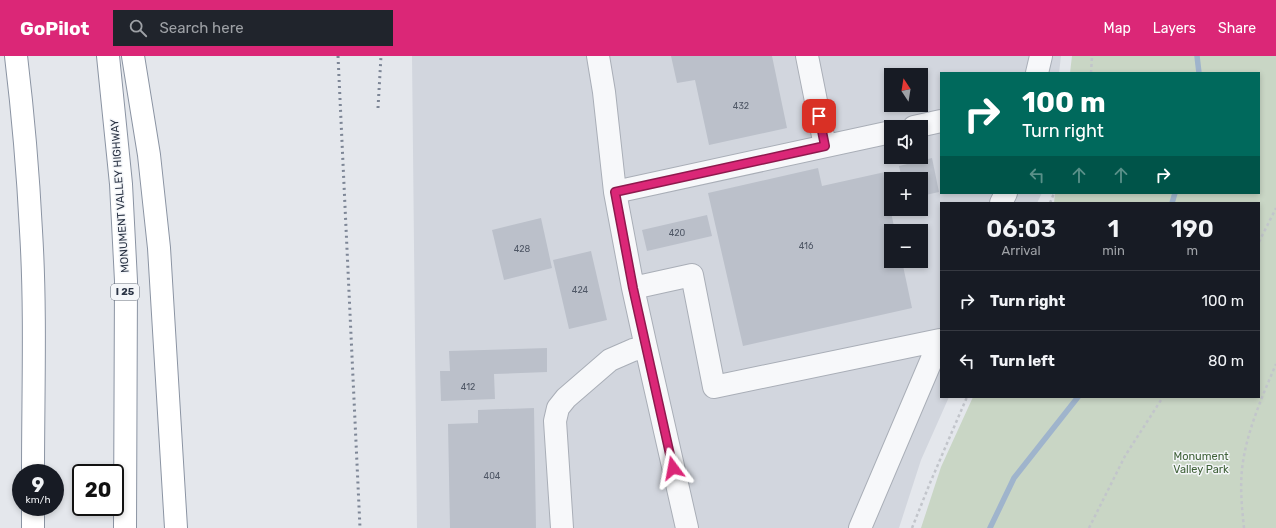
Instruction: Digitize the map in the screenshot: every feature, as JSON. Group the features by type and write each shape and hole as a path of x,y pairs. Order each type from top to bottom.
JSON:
{"highway":[{"path":"16,56 28,172 32,232 34,291 33,464"},
{"name":"MONUMENT VALLEY HIGHWAY","path":"108,56 121,184 126,281 125,528"},
{"path":"133,56 149,155 159,248 176,528"},
{"path":"33,516 33,528"}],"lane":[{"path":"598,56 615,192 633,288 687,528"},
{"path":"806,56 825,146"},
{"path":"1037,72 1041,56"},
{"path":"928,124 940,121"},
{"path":"615,192 884,133"},
{"path":"633,288 692,275 714,387 940,338"},
{"path":"860,528 940,338"},
{"path":"562,528 555,421 555,415 558,408 569,395 610,360 633,350 646,347"}],"path":[{"path":"1090,72 1092,56"},
{"path":"1260,240 1276,208"},
{"path":"1244,528 1241,493 1242,470 1247,442 1268,381 1276,364"},
{"path":"912,528 967,398"},
{"path":"1089,528 1125,456 1162,398"}],"shaded area":[{"path":"412,56 1061,56 1059,72 940,72 940,194 1042,194 1038,202 940,202 940,398 949,398 921,460 899,528 417,528"}],"green space":[{"name":"Monument Valley Park","path":"1072,56 1276,56 1276,528 921,528 941,467 973,398 1260,398 1260,202 1054,202 1055,194 1260,194 1260,72 1070,72"}],"building":[{"path":"671,56 772,56 787,128 709,145 695,80 677,83"},
{"path":"932,158 939,192 928,194 928,172 900,172 899,166 907,164 928,164 928,159"},
{"path":"818,168 822,186 884,172 884,216 892,216 894,224 884,224 884,268 903,268 912,308 743,346 708,193"},
{"path":"707,215 712,236 647,251 642,230"},
{"path":"541,218 552,268 504,280 492,230"},
{"path":"591,251 607,320 569,329 553,260"},
{"path":"547,348 547,372 494,374 495,399 441,401 440,371 450,371 449,351"},
{"path":"534,408 536,528 450,528 448,424 478,423 478,410"}],"waterway":[{"path":"1197,56 1199,72"},
{"path":"1172,202 1175,194"},
{"path":"990,528 1014,478 1077,398"}],"railway":[{"path":"338,56 360,528"},
{"path":"378,108 381,56"}],"route":[{"path":"673,468 633,288 615,192 825,146 819,116"}]}
